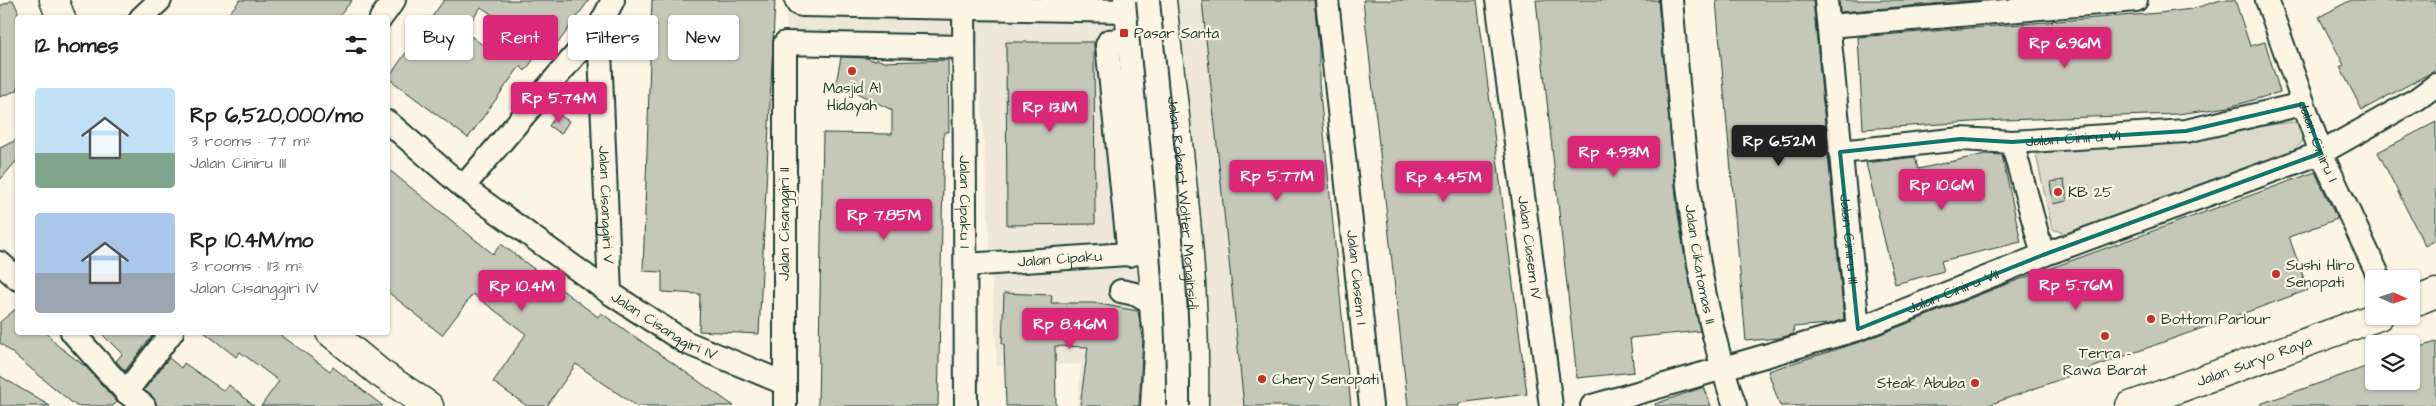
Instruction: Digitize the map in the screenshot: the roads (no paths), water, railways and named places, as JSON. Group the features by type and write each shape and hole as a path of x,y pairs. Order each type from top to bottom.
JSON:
{"main road":[{"path":"54,0 60,15"},
{"name":"Jalan Robert Wolter Monginsidi","path":"1162,0 1178,130 1189,268 1195,348 1194,406"},
{"path":"1133,12 1149,71 1178,130"},
{"path":"1133,12 1140,254 1159,337"},
{"path":"1155,406 1159,337 1165,320 1187,281 1189,268"},
{"path":"2420,299 2436,293"},
{"name":"Jalan Suryo Raya","path":"2130,406 2365,321"},
{"path":"334,335 380,373 429,406"}],"street":[{"path":"383,15 394,0"},
{"name":"Jalan Cisanggiri V","path":"605,15 613,0"},
{"path":"796,0 798,4 802,5 934,4 1133,12 1173,280 1178,345 1178,406"},
{"name":"Jalan Ciasem I","path":"1327,0 1371,406"},
{"name":"Jalan Ciasem IV","path":"1497,0 1551,406"},
{"name":"Jalan Cikatomas II","path":"1671,0 1692,230 1722,369 1735,406"},
{"name":"Jalan Ciniru III","path":"1826,0 1858,329"},
{"path":"1829,26 2136,0"},
{"name":"Jalan Ciniru I","path":"2268,0 2303,104 2322,153 2376,270"},
{"name":"Jalan Cipaku I","path":"964,5 966,406"},
{"name":"Jalan Cisanggiri II","path":"784,406 785,43 964,47"},
{"name":"Jalan Cisanggiri V","path":"463,186 571,60"},
{"name":"Jalan Cisanggiri V","path":"600,60 610,293"},
{"name":"Jalan Ciniru VII","path":"1592,406 1858,329 2043,255 2322,153 2417,99 2436,85"},
{"name":"Jalan Ciniru VI","path":"1840,152 1961,139 2012,142 2186,131 2303,104"},
{"name":"Jalan Cisanggiri IV","path":"390,124 463,186 610,293 685,342 784,383"},
{"path":"2012,142 2043,255"},
{"name":"Jalan Cipaku","path":"966,265 1140,254"},
{"path":"0,263 15,276"},
{"path":"1121,291 1147,299 1153,309 1143,406"},
{"path":"75,335 132,400 170,335"}],"place":[{"name":"Pasar Santa","path":"1124,33"},
{"name":"Masjid Al Hidayah","path":"852,71"},
{"name":"KB 25","path":"2058,192"},
{"name":"Sushi Hiro Senopati","path":"2276,274"},
{"name":"Bottom Parlour","path":"2151,319"},
{"name":"Terra - Rawa Barat","path":"2105,336"},
{"name":"Chery Senopati","path":"1262,379"},
{"name":"Steak Abuba","path":"1975,383"}]}
